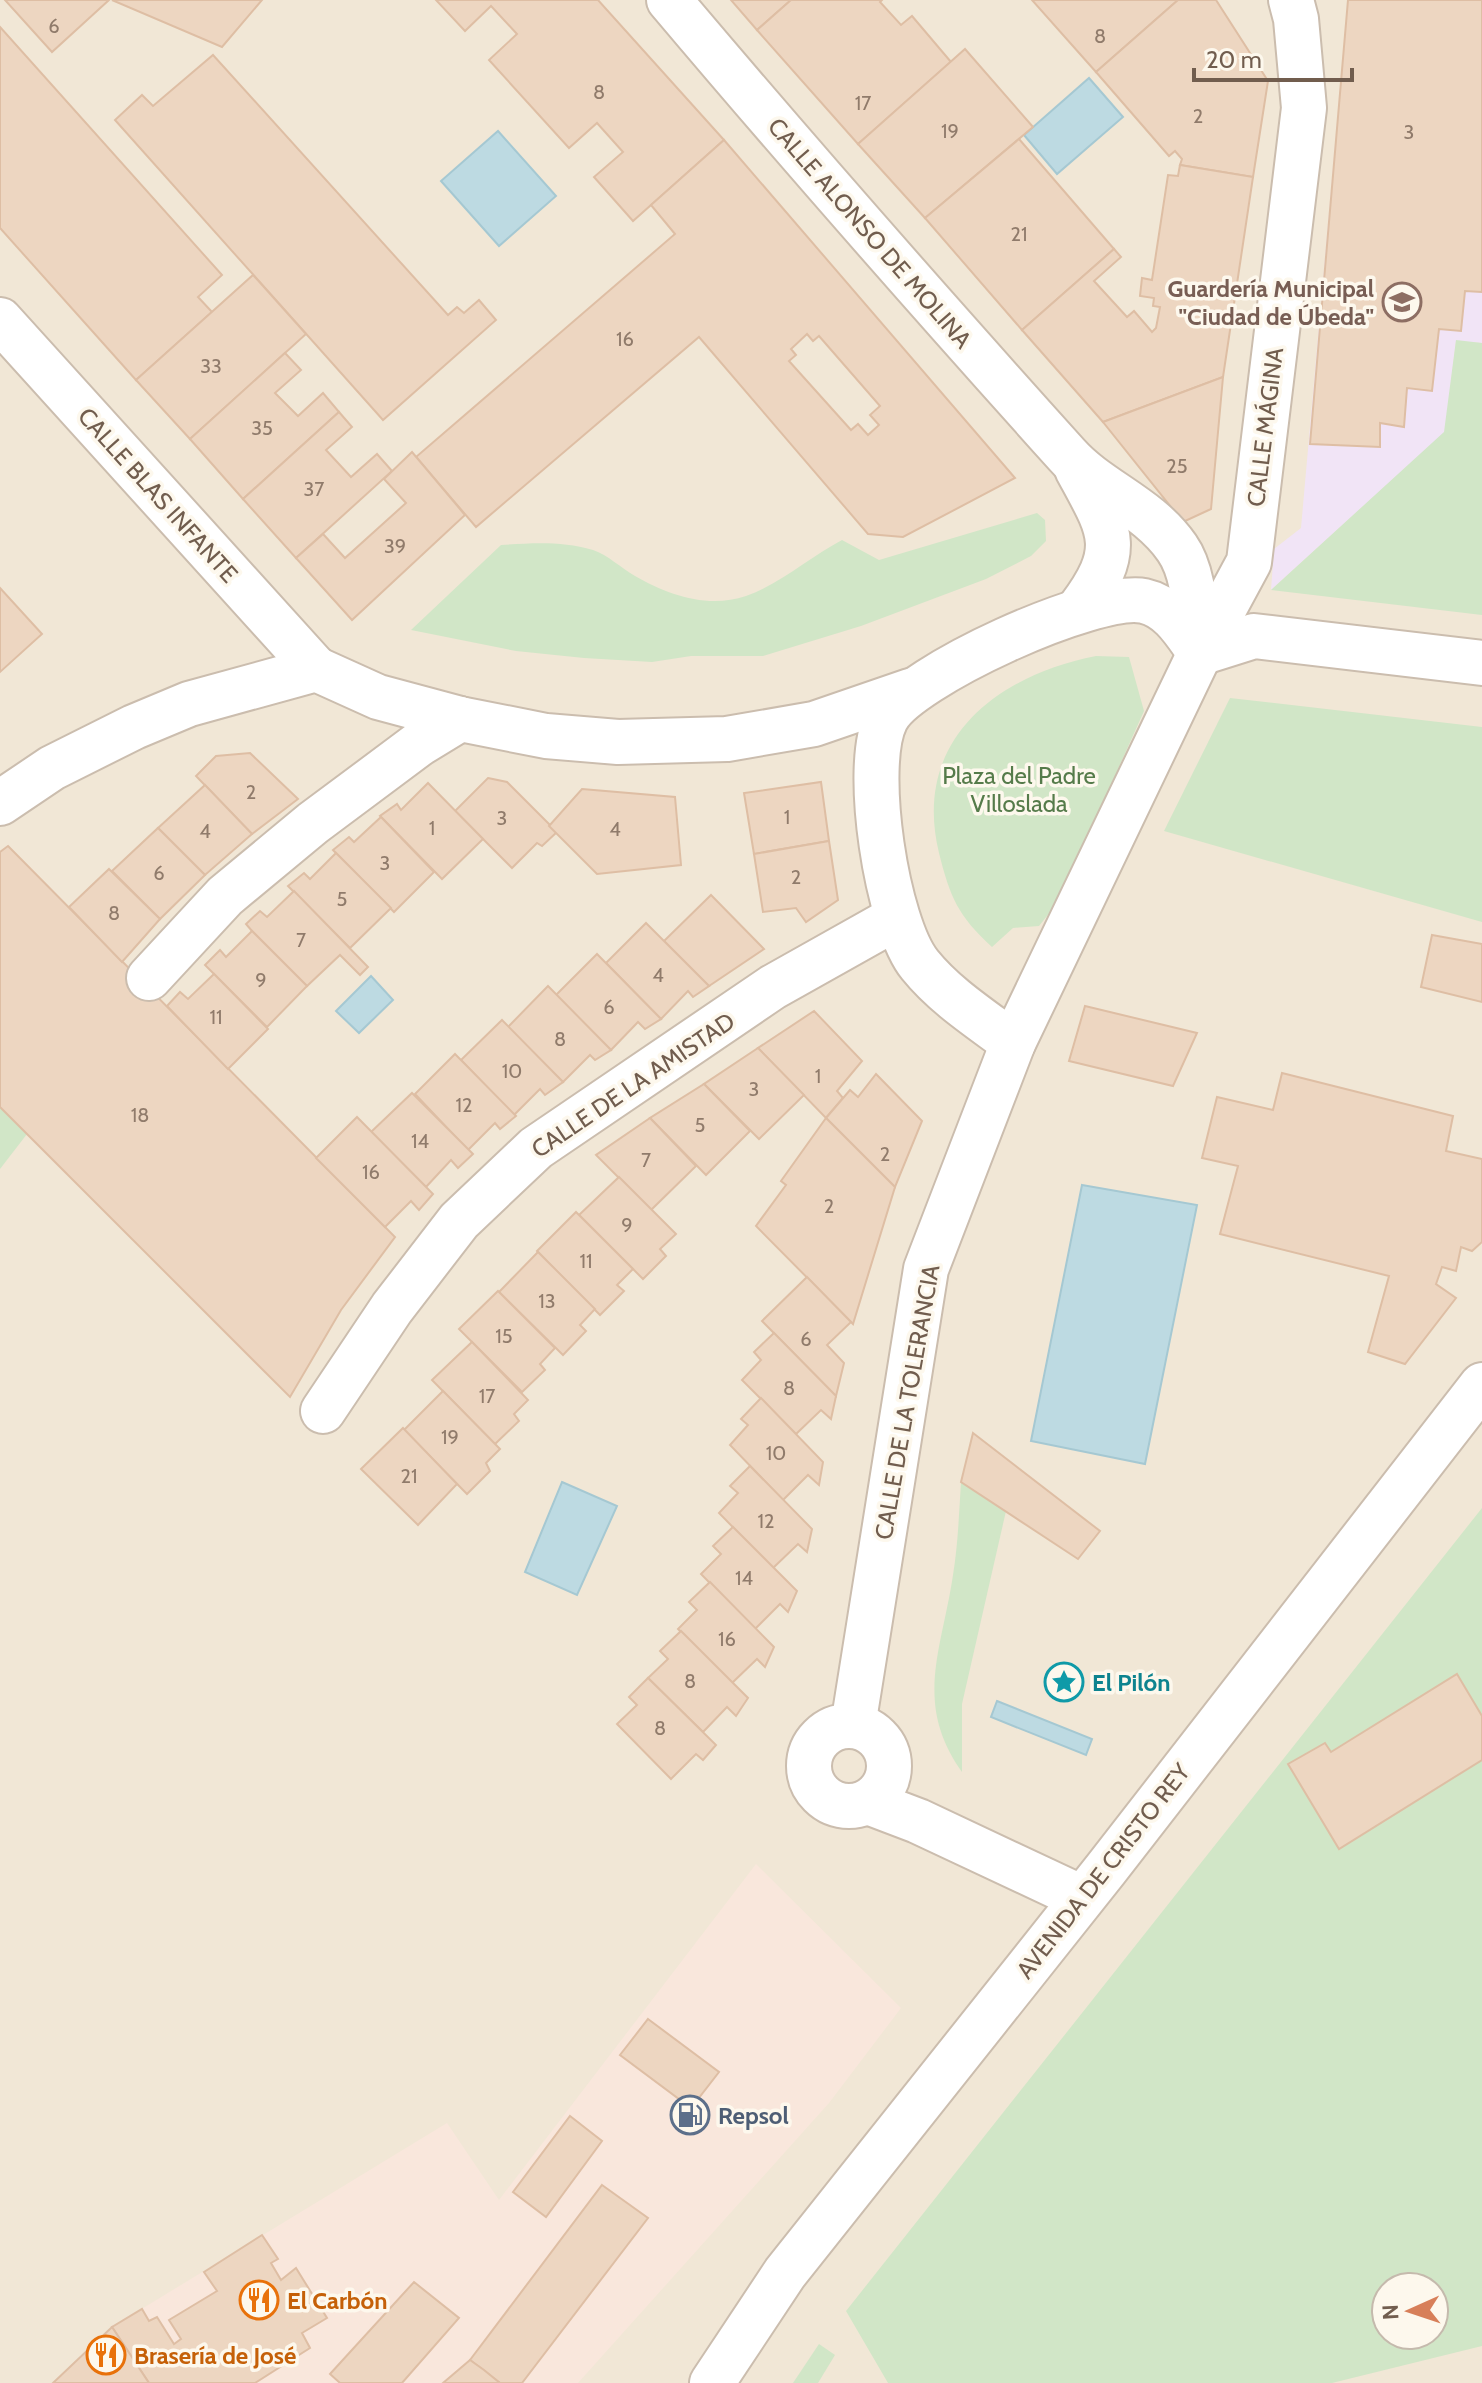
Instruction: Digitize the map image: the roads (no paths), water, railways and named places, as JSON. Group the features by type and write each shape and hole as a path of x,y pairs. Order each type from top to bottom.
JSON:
{"street":[{"name":"CALLE ALONSO DE MOLINA","path":"669,0 847,210 1074,463 1147,513 1177,549 1186,566 1200,653"},
{"name":"CALLE MÁGINA","path":"1200,653 1249,562 1304,108 1296,19 1291,0"},
{"name":"CALLE BLAS INFANTE","path":"0,320 316,669"},
{"name":"CALLE ALONSO DE MOLINA","path":"1074,463 1108,527 1107,560 1098,584 1079,609"},
{"path":"0,803 52,768 134,727 189,704 316,669 378,697 460,719 546,736 618,742 727,739 814,724 910,691 982,652 1079,609 1112,601 1144,601 1175,618 1200,653"},
{"path":"910,691 886,718 879,763 879,823 896,918 918,963 948,994 1013,1043 1200,653 1254,636 1482,663"},
{"path":"149,978 225,896 313,823 419,744 460,719"},
{"path":"814,724 879,763"},
{"name":"CALLE DE LA AMISTAD","path":"323,1411 392,1308 459,1221 536,1148 773,987 896,918"},
{"name":"CALLE DE LA TOLERANCIA","path":"853,1726 926,1269 1013,1043"},
{"name":"AVENIDA DE CRISTO REY","path":"715,2377 785,2273 1482,1385"},
{"path":"889,1758 887,1781 868,1802 851,1807 832,1803 818,1792 810,1776 810,1757 821,1737 836,1728 853,1726 876,1736 889,1758 918,1821"},
{"path":"868,1802 918,1821 1082,1898"}],"water":[{"path":"1089,78 1123,117 1057,174 1024,135"},
{"path":"498,131 556,196 499,246 441,181"},
{"path":"371,976 393,1000 359,1033 336,1011"},
{"path":"1082,1185 1197,1205 1145,1464 1031,1441"},
{"path":"562,1482 617,1506 577,1595 525,1572"},
{"name":"El Pilón","path":"997,1701 1092,1739 1086,1755 991,1717"}],"place":[{"name":"Guardería Municipal \"Ciudad de Úbeda\"","path":"1402,302"},
{"name":"El Pilón","path":"1064,1682"},
{"name":"Repsol","path":"690,2115"},
{"name":"El Carbón","path":"259,2300"},
{"name":"Brasería de José","path":"106,2355"}],"park label":[{"name":"Plaza del Padre Villoslada","path":"1019,789"}]}
